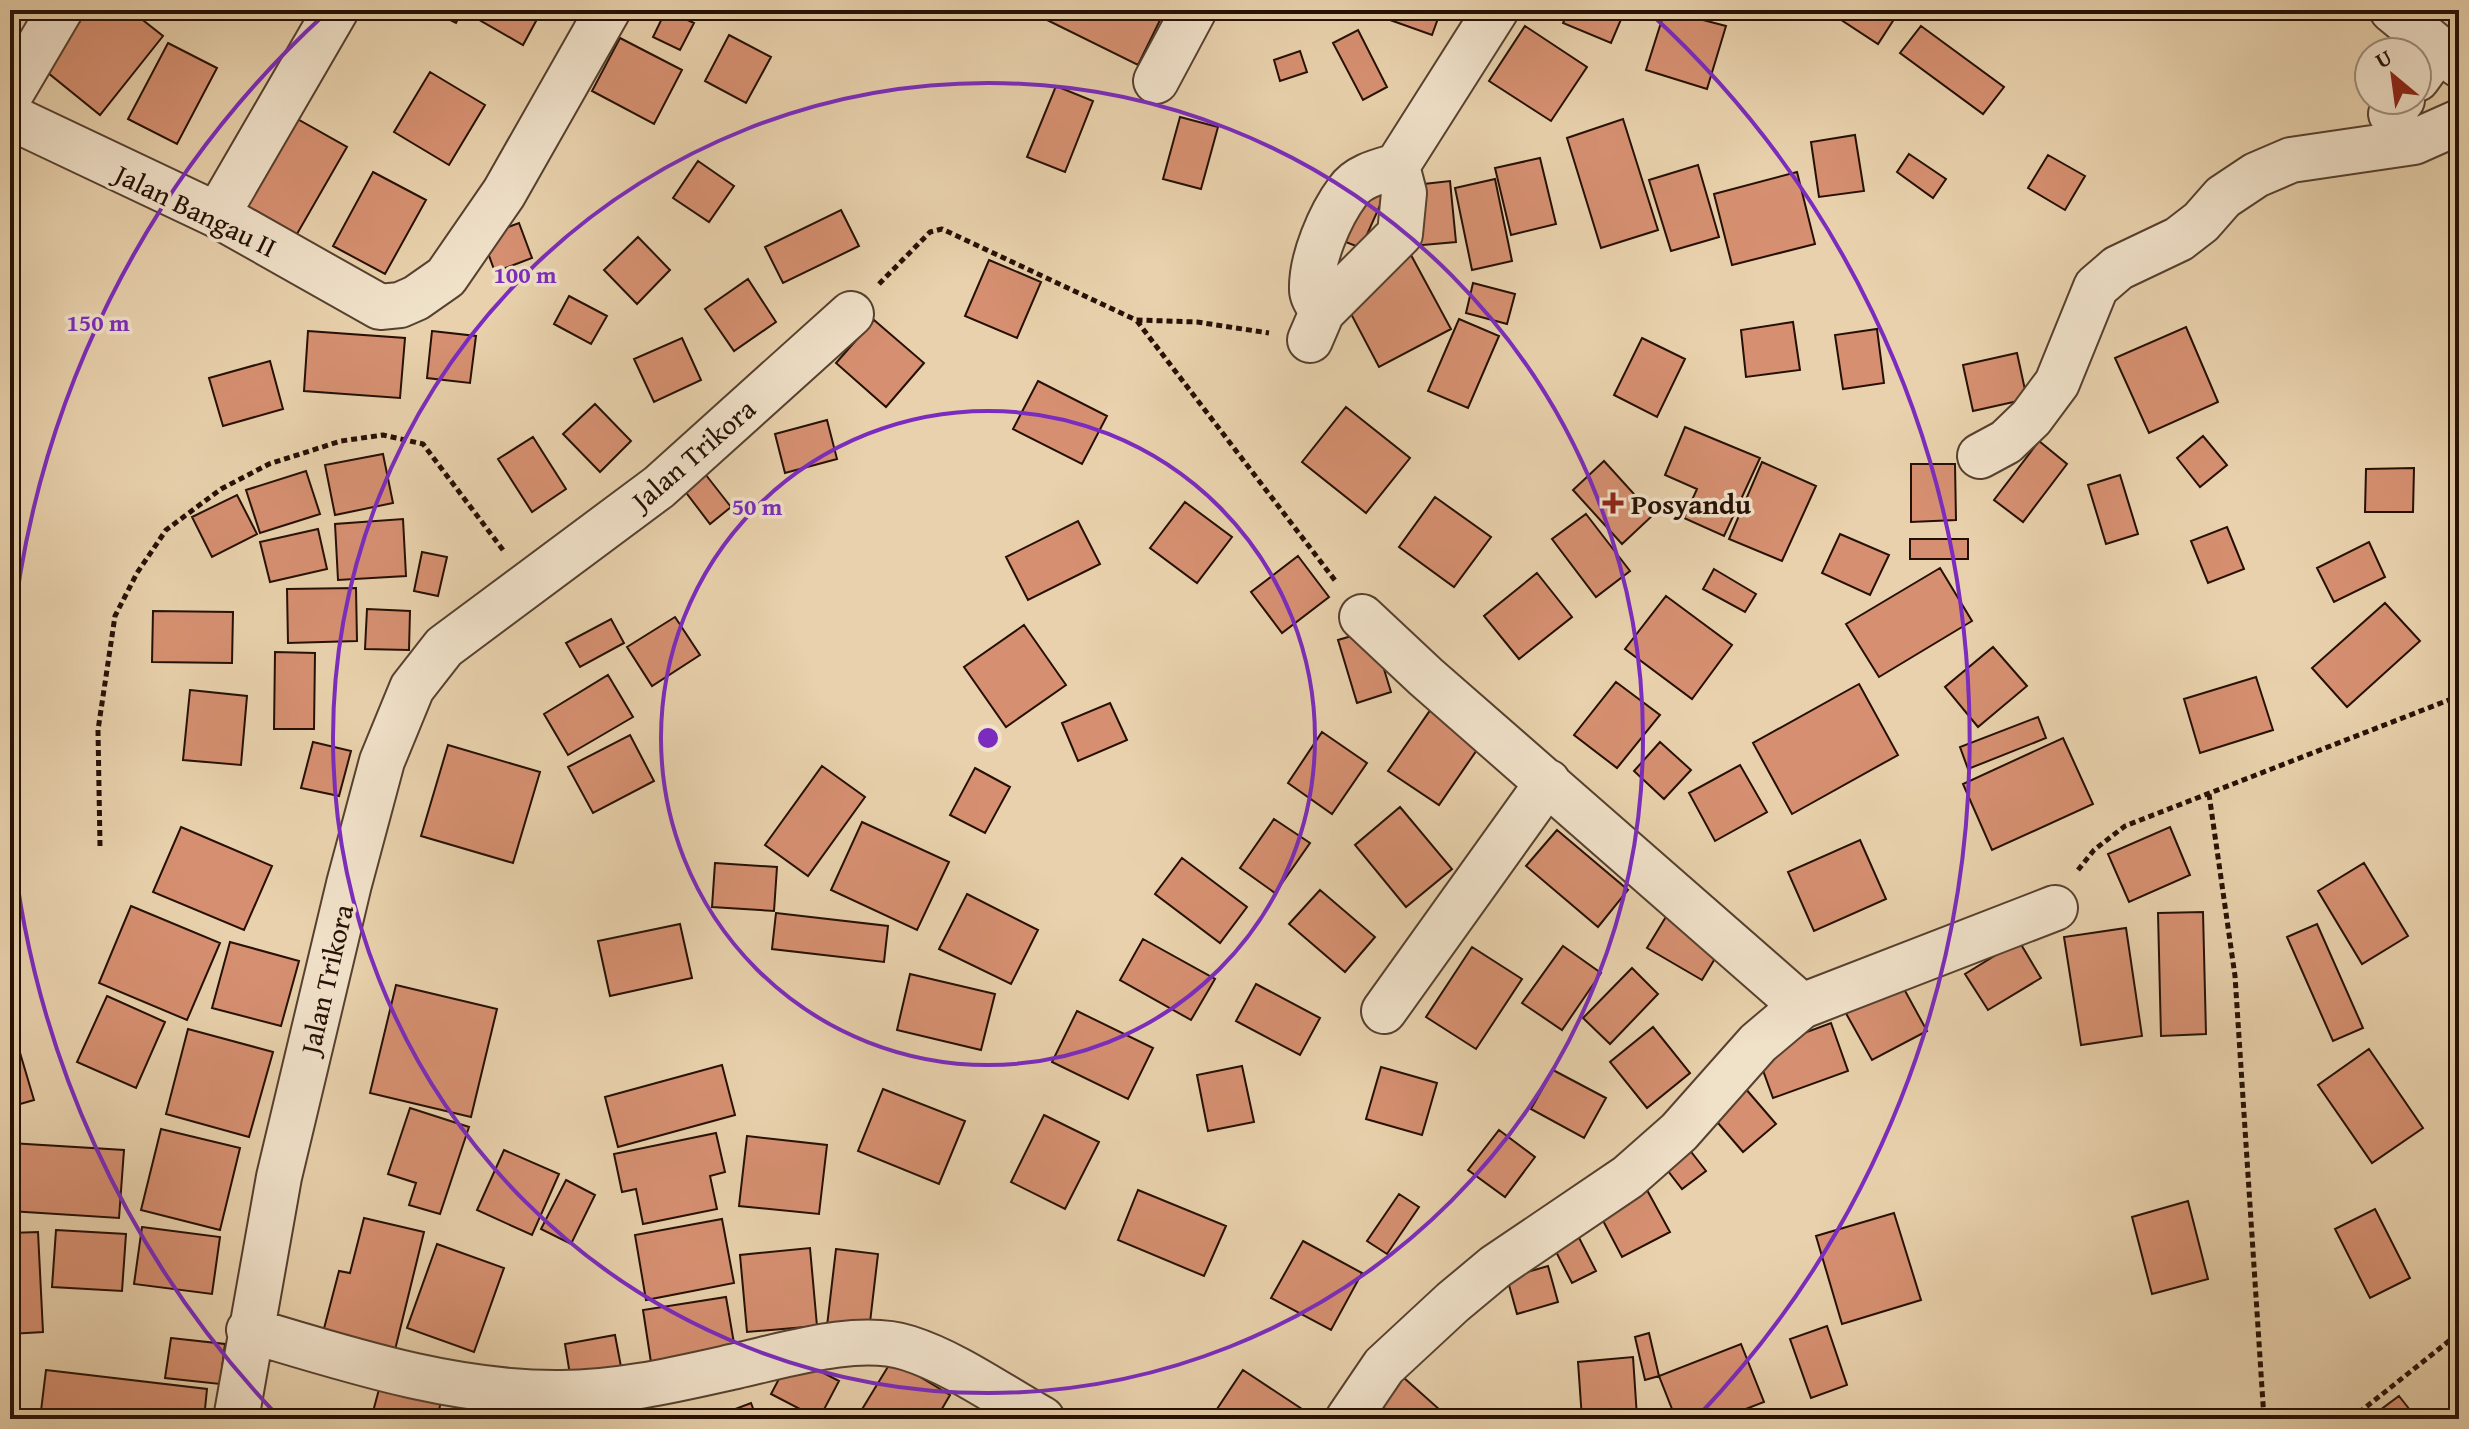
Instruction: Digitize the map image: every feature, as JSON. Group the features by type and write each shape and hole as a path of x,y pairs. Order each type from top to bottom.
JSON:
{"street":[{"path":"10,95 60,10"},
{"path":"217,215 336,10"},
{"name":"Jalan Bangau II","path":"10,117 217,215 380,307 400,305 446,277 504,193 608,10"},
{"path":"1156,81 1194,10"},
{"path":"1316,326 1312,292 1322,242 1349,189 1372,173 1397,166 1496,10"},
{"path":"2392,10 2438,65"},
{"path":"1980,456 2006,442 2031,418 2057,383 2096,287 2118,268 2179,239 2201,222 2223,197 2256,175 2291,160 2414,142 2459,122"},
{"path":"1316,326 1400,234 1404,193 1397,166"},
{"name":"Jalan Trikora","path":"236,1419 249,1330 279,1177 382,761 412,688 444,647 659,487 851,314"},
{"path":"1362,617 1802,1006"},
{"path":"1384,1011 1548,782"},
{"path":"1348,1419 1384,1366 1453,1302 1495,1267 1628,1177 1679,1132 1758,1043 1802,1006 2055,908"},
{"path":"249,1330 421,1379 555,1393 610,1390 816,1348 874,1343 905,1347 932,1357 1042,1419"}],"path":[{"path":"851,314 930,232 942,229 1136,320 1316,326"},
{"path":"1136,320 1362,617"},
{"path":"100,846 98,730 115,616 137,573 166,530 221,489 269,464 341,441 383,435 423,444 527,583"},
{"path":"2055,908 2068,893 2073,876 2094,850 2125,826 2459,696"},
{"path":"2209,794 2235,976 2264,1419"},
{"path":"2351,1419 2459,1333"}],"building":[{"path":"89,10 130,10 163,36 100,115 42,68"},
{"path":"430,10 462,10 456,23"},
{"path":"480,10 542,10 523,45 476,18"},
{"path":"666,10 694,23 680,50 653,37"},
{"path":"1052,10 1165,10 1138,65 1047,20"},
{"path":"1362,10 1441,10 1432,35"},
{"path":"1569,10 1625,10 1611,43 1563,23"},
{"path":"1665,10 1726,26 1707,89 1646,70"},
{"path":"1826,10 1900,10 1878,44"},
{"path":"1525,26 1587,67 1551,121 1489,81"},
{"path":"1921,26 2004,87 1983,114 1900,53"},
{"path":"1358,30 1387,87 1363,100 1333,43"},
{"path":"729,35 771,57 746,103 705,81"},
{"path":"620,38 682,70 654,124 592,91"},
{"path":"168,43 217,68 177,144 128,119"},
{"path":"1300,51 1307,72 1280,81 1274,60"},
{"path":"430,72 485,105 449,165 394,132"},
{"path":"1056,86 1093,101 1065,172 1027,157"},
{"path":"285,112 347,147 297,234 235,199"},
{"path":"1180,117 1218,127 1201,189 1163,179"},
{"path":"1623,119 1658,230 1601,248 1567,138"},
{"path":"1855,135 1864,191 1819,197 1811,142"},
{"path":"1909,154 1946,179 1933,198 1897,172"},
{"path":"2048,155 2085,176 2065,210 2028,188"},
{"path":"1540,158 1556,224 1511,235 1495,168"},
{"path":"698,161 734,186 709,222 673,198"},
{"path":"1698,165 1719,237 1671,251 1649,180"},
{"path":"373,172 426,200 385,274 333,246"},
{"path":"1797,172 1815,244 1732,265 1714,194"},
{"path":"1495,179 1512,261 1472,270 1455,188"},
{"path":"1450,181 1456,242 1412,246 1406,186"},
{"path":"1363,183 1386,192 1361,248 1338,239"},
{"path":"841,210 859,246 783,283 765,247"},
{"path":"519,223 532,258 495,272 482,237"},
{"path":"638,237 670,270 637,304 604,270"},
{"path":"1411,255 1451,329 1379,367 1340,293"},
{"path":"989,260 1041,282 1017,338 965,316"},
{"path":"748,279 776,322 734,351 705,309"},
{"path":"1473,283 1515,294 1507,324 1466,313"},
{"path":"569,296 607,316 591,344 554,324"},
{"path":"1459,319 1499,336 1468,408 1428,391"},
{"path":"874,320 924,363 886,407 836,363"},
{"path":"1793,322 1800,370 1746,377 1741,330"},
{"path":"2186,327 2218,402 2149,433 2115,358"},
{"path":"1877,329 1884,383 1843,389 1835,335"},
{"path":"308,331 405,338 400,398 304,391"},
{"path":"432,331 476,336 470,383 427,378"},
{"path":"682,338 701,380 654,402 634,359"},
{"path":"1642,338 1685,359 1657,417 1614,395"},
{"path":"2017,353 2027,399 1973,411 1963,365"},
{"path":"270,361 283,409 223,426 209,378"},
{"path":"1038,381 1107,416 1082,464 1013,429"},
{"path":"595,404 631,441 600,472 563,434"},
{"path":"1346,407 1410,458 1366,513 1302,462"},
{"path":"827,420 837,459 785,473 775,434"},
{"path":"1685,427 1760,458 1724,536 1684,518 1697,489 1665,475"},
{"path":"2203,436 2227,465 2200,487 2177,458"},
{"path":"533,437 566,489 532,512 498,459"},
{"path":"2039,441 2067,464 2023,522 1994,500"},
{"path":"383,454 393,503 335,515 325,465"},
{"name":"Posyandu","path":"1604,461 1653,515 1622,544 1573,490"},
{"path":"1762,462 1816,486 1782,561 1729,539"},
{"path":"1911,464 1955,464 1956,520 1911,522"},
{"path":"2414,468 2413,512 2365,512 2366,469"},
{"path":"702,470 731,507 710,524 681,486"},
{"path":"306,471 320,514 260,533 246,490"},
{"path":"2120,475 2138,534 2106,544 2088,485"},
{"path":"237,495 257,534 212,557 192,517"},
{"path":"1435,497 1491,537 1454,587 1399,547"},
{"path":"1185,502 1232,537 1197,583 1150,548"},
{"path":"1586,514 1630,571 1596,597 1552,539"},
{"path":"403,519 406,576 338,580 335,524"},
{"path":"1078,521 1100,564 1028,600 1006,557"},
{"path":"2227,527 2244,569 2208,583 2191,541"},
{"path":"318,529 327,569 270,582 260,542"},
{"path":"1840,534 1889,555 1870,595 1822,573"},
{"path":"1910,539 1968,539 1968,559 1910,559"},
{"path":"2369,542 2385,577 2334,602 2317,568"},
{"path":"422,552 447,557 438,596 414,591"},
{"path":"1298,556 1329,597 1282,633 1251,592"},
{"path":"1940,568 1972,621 1879,677 1846,624"},
{"path":"1714,569 1756,594 1745,612 1703,589"},
{"path":"1537,573 1572,617 1519,659 1484,616"},
{"path":"356,588 357,641 288,643 287,589"},
{"path":"1666,596 1732,645 1692,699 1625,649"},
{"path":"2385,603 2420,641 2347,707 2312,668"},
{"path":"367,609 410,611 409,650 365,649"},
{"path":"153,611 233,612 232,663 152,662"},
{"path":"675,617 700,655 652,686 627,647"},
{"path":"611,619 624,643 580,667 566,643"},
{"path":"1024,625 1066,685 1006,727 964,667"},
{"path":"1372,630 1391,692 1357,703 1338,640"},
{"path":"1993,647 2027,686 1978,727 1945,687"},
{"path":"275,652 315,653 314,729 274,729"},
{"path":"608,675 633,717 568,755 544,714"},
{"path":"2256,677 2273,730 2200,753 2184,699"},
{"path":"1616,682 1660,715 1617,768 1574,735"},
{"path":"1859,684 1898,755 1792,814 1753,743"},
{"path":"190,690 247,696 241,765 183,760"},
{"path":"1110,703 1127,740 1078,761 1062,723"},
{"path":"1431,709 1481,744 1439,805 1388,771"},
{"path":"2038,717 2046,738 1968,769 1960,747"},
{"path":"1322,732 1367,763 1332,814 1288,783"},
{"path":"630,735 654,781 593,813 568,767"},
{"path":"2063,738 2093,804 1992,850 1963,784"},
{"path":"313,742 351,751 339,796 301,788"},
{"path":"1660,742 1691,770 1664,799 1634,771"},
{"path":"448,745 540,772 513,863 421,836"},
{"path":"1740,765 1767,812 1715,841 1689,793"},
{"path":"822,766 865,797 808,876 765,845"},
{"path":"975,768 1010,787 985,833 950,815"},
{"path":"1400,807 1452,869 1406,907 1355,845"},
{"path":"1274,819 1310,843 1275,893 1240,868"},
{"path":"862,822 949,862 917,930 831,890"},
{"path":"181,827 272,866 244,930 153,892"},
{"path":"2170,827 2190,875 2129,902 2108,854"},
{"path":"1557,830 1628,890 1598,927 1526,866"},
{"path":"1860,840 1886,899 1814,931 1788,872"},
{"path":"1182,858 1247,907 1220,943 1155,894"},
{"path":"715,863 777,867 774,911 712,907"},
{"path":"2364,863 2408,936 2362,964 2318,891"},
{"path":"1320,890 1375,937 1345,972 1289,924"},
{"path":"967,894 1038,930 1011,984 939,949"},
{"path":"131,906 220,943 187,1020 99,983"},
{"path":"2203,912 2206,1034 2161,1036 2158,913"},
{"path":"776,913 888,926 884,962 772,949"},
{"path":"1667,915 1722,947 1702,980 1647,948"},
{"path":"680,924 692,978 610,996 598,941"},
{"path":"2317,924 2363,1028 2333,1041 2287,937"},
{"path":"2126,928 2142,1036 2081,1045 2064,937"},
{"path":"1143,939 1215,979 1191,1020 1120,980"},
{"path":"2019,941 2041,978 1988,1010 1965,974"},
{"path":"230,942 299,961 281,1026 212,1008"},
{"path":"1563,946 1601,973 1562,1030 1522,1003"},
{"path":"1472,947 1522,979 1476,1049 1426,1017"},
{"path":"1632,968 1658,994 1610,1044 1583,1018"},
{"path":"910,974 995,994 981,1050 897,1030"},
{"path":"1898,978 1927,1031 1872,1060 1843,1008"},
{"path":"1256,984 1320,1018 1300,1055 1236,1021"},
{"path":"396,985 497,1009 471,1117 370,1093"},
{"path":"107,996 165,1022 136,1088 77,1062"},
{"path":"1077,1011 1153,1048 1128,1099 1052,1062"},
{"path":"1831,1023 1848,1071 1773,1098 1756,1051"},
{"path":"1653,1027 1690,1073 1647,1108 1610,1062"},
{"path":"188,1029 273,1052 249,1137 166,1114"},
{"path":"18,1046 34,1100 10,1107 10,1049"},
{"path":"2369,1049 2423,1128 2372,1163 2318,1085"},
{"path":"722,1065 735,1115 618,1147 605,1097"},
{"path":"1242,1066 1254,1122 1208,1131 1197,1075"},
{"path":"1381,1067 1437,1083 1422,1135 1366,1119"},
{"path":"1553,1070 1606,1098 1584,1138 1531,1109"},
{"path":"1745,1088 1776,1124 1743,1152 1712,1116"},
{"path":"883,1089 965,1121 939,1184 858,1151"},
{"path":"410,1108 469,1127 440,1214 409,1205 416,1183 388,1174"},
{"path":"1044,1115 1099,1142 1065,1209 1011,1182"},
{"path":"161,1129 240,1148 220,1230 141,1210"},
{"path":"1499,1130 1535,1157 1505,1197 1468,1170"},
{"path":"716,1133 725,1172 710,1176 717,1209 643,1224 636,1189 622,1192 614,1154"},
{"path":"747,1136 827,1145 819,1214 739,1206"},
{"path":"10,1143 124,1150 119,1218 10,1211"},
{"path":"1685,1144 1706,1171 1682,1189 1661,1162"},
{"path":"504,1150 559,1174 532,1235 477,1210"},
{"path":"566,1180 595,1195 571,1244 541,1229"},
{"path":"1138,1190 1226,1226 1204,1276 1118,1240"},
{"path":"1647,1190 1670,1232 1622,1257 1600,1215"},
{"path":"1399,1194 1419,1207 1387,1254 1367,1241"},
{"path":"2188,1201 2208,1279 2152,1294 2132,1217"},
{"path":"2375,1209 2410,1278 2370,1298 2335,1229"},
{"path":"1894,1213 1921,1300 1842,1324 1816,1236"},
{"path":"364,1218 424,1232 393,1358 321,1340 339,1271 350,1273"},
{"path":"722,1219 734,1283 646,1300 635,1235"},
{"path":"142,1227 220,1237 212,1294 134,1284"},
{"path":"1574,1228 1596,1271 1572,1283 1550,1240"},
{"path":"56,1230 126,1234 122,1291 52,1287"},
{"path":"38,1232 43,1332 10,1334 10,1233"},
{"path":"1303,1241 1362,1273 1331,1330 1271,1298"},
{"path":"437,1244 504,1268 474,1352 407,1328"},
{"path":"810,1248 817,1326 747,1332 740,1255"},
{"path":"836,1249 878,1254 869,1331 827,1326"},
{"path":"1548,1266 1558,1302 1517,1314 1507,1278"},
{"path":"726,1297 736,1355 652,1369 643,1310"},
{"path":"1827,1326 1847,1385 1811,1398 1790,1339"},
{"path":"1649,1333 1659,1376 1645,1380 1635,1337"},
{"path":"615,1335 622,1372 571,1381 565,1344"},
{"path":"171,1338 225,1344 220,1384 165,1378"},
{"path":"1741,1344 1764,1402 1720,1419 1676,1419 1659,1376"},
{"path":"791,1356 839,1381 819,1419 771,1394"},
{"path":"1633,1357 1637,1417 1582,1419 1578,1362"},
{"path":"892,1360 950,1395 936,1419 874,1419 861,1411"},
{"path":"46,1370 207,1389 204,1419 40,1419"},
{"path":"1243,1370 1308,1413 1304,1419 1225,1419 1215,1412"},
{"path":"1403,1377 1440,1410 1432,1419 1397,1419 1379,1404"},
{"path":"381,1382 442,1397 437,1419 371,1419"},
{"path":"2399,1396 2417,1419 2368,1419"},
{"path":"482,1402 528,1408 527,1419 480,1419"},
{"path":"751,1403 757,1419 709,1419"}],"place":[{"name":"Posyandu","path":"1613,503"}]}
